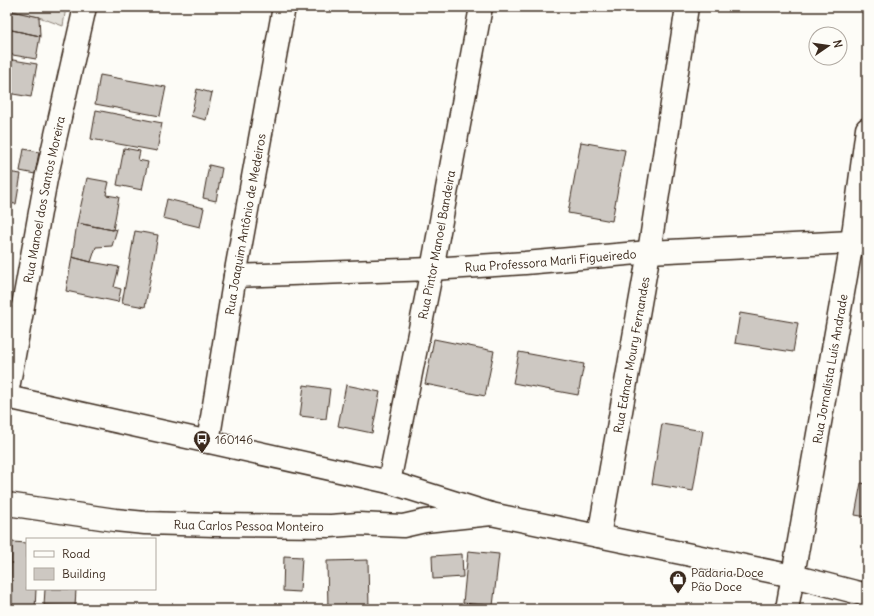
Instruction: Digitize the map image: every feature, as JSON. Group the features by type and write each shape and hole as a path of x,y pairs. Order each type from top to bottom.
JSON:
{"street":[{"name":"Rua Manoel dos Santos Moreira","path":"7,394 46,179 85,7"},
{"name":"Rua Joaquim Antônio de Medeiros","path":"208,442 235,276 284,7"},
{"name":"Rua Pintor Manoel Bandeira","path":"389,482 432,269 481,7"},
{"name":"Rua Edmar Moury Fernandes","path":"599,536 649,252 686,7"},
{"name":"Rua Jornalista Luís Andrade","path":"787,609 859,241 867,129"},
{"name":"Rua Professora Marli Figueiredo","path":"235,276 432,269 525,263 649,252 859,241"},
{"path":"7,397 389,482 491,514 793,576 867,595"},
{"name":"Rua Carlos Pessoa Monteiro","path":"7,504 145,523 215,526 331,526 358,524 403,526 425,521 491,514"}],"shaded area":[{"path":"7,7 66,7 63,26 39,17 7,10"}],"building":[{"path":"7,10 39,17 40,36 7,29"},
{"path":"7,29 40,36 36,59 7,54"},
{"path":"7,59 37,64 31,97 7,93"},
{"path":"100,75 166,87 160,116 95,104"},
{"path":"197,89 212,93 206,120 191,116"},
{"path":"96,110 162,123 157,151 91,139"},
{"path":"581,142 625,150 612,221 568,213"},
{"path":"124,148 140,151 138,160 148,162 142,190 117,185"},
{"path":"24,149 39,152 35,174 20,171"},
{"path":"209,165 222,168 216,201 203,198"},
{"path":"7,172 21,174 16,204 7,203"},
{"path":"87,178 109,182 106,195 119,197 113,230 77,223"},
{"path":"167,199 204,208 200,227 163,218"},
{"path":"77,223 113,230 117,229 112,246 96,247 91,262 72,257"},
{"path":"135,231 158,235 145,307 122,303"},
{"path":"72,257 119,267 114,287 121,289 118,302 66,291"},
{"path":"740,313 798,323 793,352 735,343"},
{"path":"434,339 494,351 485,396 425,384"},
{"path":"519,352 584,364 578,395 513,383"},
{"path":"304,385 330,389 326,419 300,416"},
{"path":"346,385 380,392 372,433 338,426"},
{"path":"662,424 703,431 693,491 652,484"},
{"path":"861,483 867,484 867,517 855,515"},
{"path":"12,542 26,543 26,590 36,590 35,609 10,609"},
{"path":"468,551 499,554 493,606 463,603"},
{"path":"462,554 463,577 433,579 432,556"},
{"path":"284,556 302,557 300,592 283,591"},
{"path":"368,560 369,609 328,609 327,561"},
{"path":"45,590 76,590 75,607 44,605"}],"place":[{"name":"160146","path":"202,454"},
{"name":"Padaria Doce Pão Doce","path":"678,594"}]}
